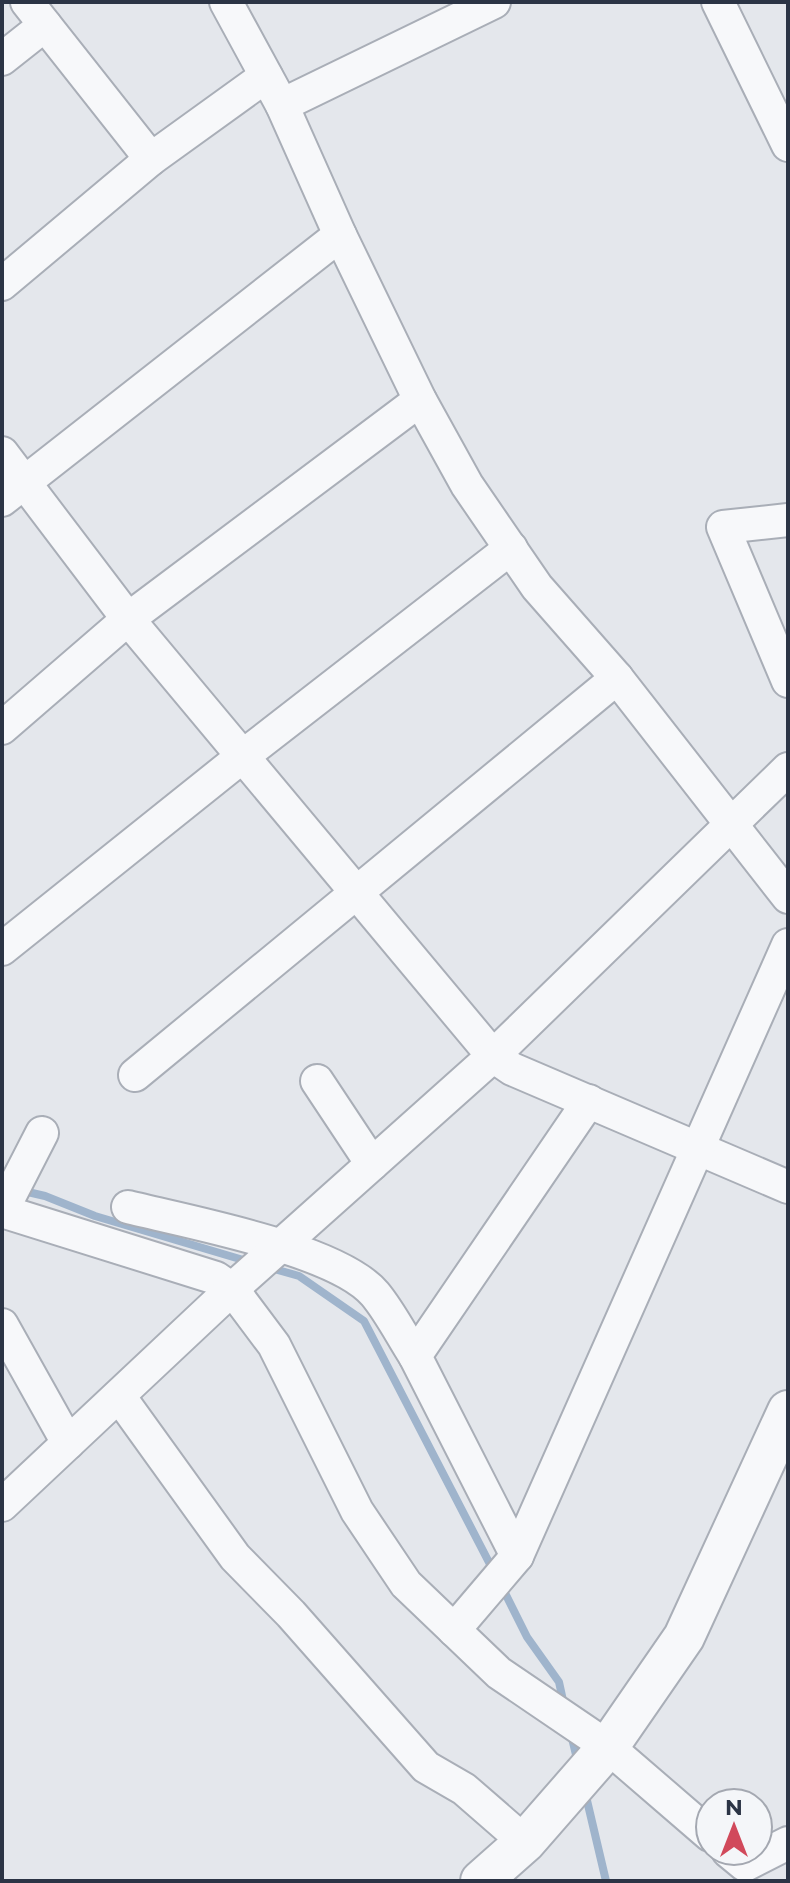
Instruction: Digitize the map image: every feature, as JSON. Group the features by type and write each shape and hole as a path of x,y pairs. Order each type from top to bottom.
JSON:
{"street":[{"path":"226,2 282,105 340,235 420,400 467,485 537,587 617,678 788,897"},
{"path":"282,105 494,2"},
{"path":"718,2 788,145"},
{"path":"2,59 36,13 151,159"},
{"path":"2,284 151,159 266,76"},
{"path":"13,491 340,235"},
{"path":"2,728 128,619 420,400"},
{"path":"2,453 13,491 128,619 493,1056 512,1069 788,1187"},
{"path":"788,520 723,527 788,681"},
{"path":"2,949 243,756 511,548"},
{"path":"135,1075 617,678"},
{"path":"2,1505 238,1284 493,1056 788,769"},
{"path":"454,1630 513,1560 788,945"},
{"path":"317,1081 372,1164"},
{"path":"415,1356 589,1101"},
{"path":"42,1133 3,1209 238,1284 274,1345 357,1511 406,1584 499,1673 608,1747 694,1821"},
{"path":"128,1207 340,1268 374,1292 415,1356 513,1560"},
{"path":"2,1325 68,1443"},
{"path":"119,1396 235,1557 291,1614 426,1767 464,1789 525,1842"},
{"path":"481,1881 525,1842 608,1747 684,1637 788,1411"}],"waterway":[{"path":"19,1190 250,1262"},
{"path":"267,1267 299,1276 364,1321 494,1572"},
{"path":"502,1587 527,1637 559,1682 564,1705"},
{"path":"571,1734 578,1763"},
{"path":"585,1792 606,1881"}]}
